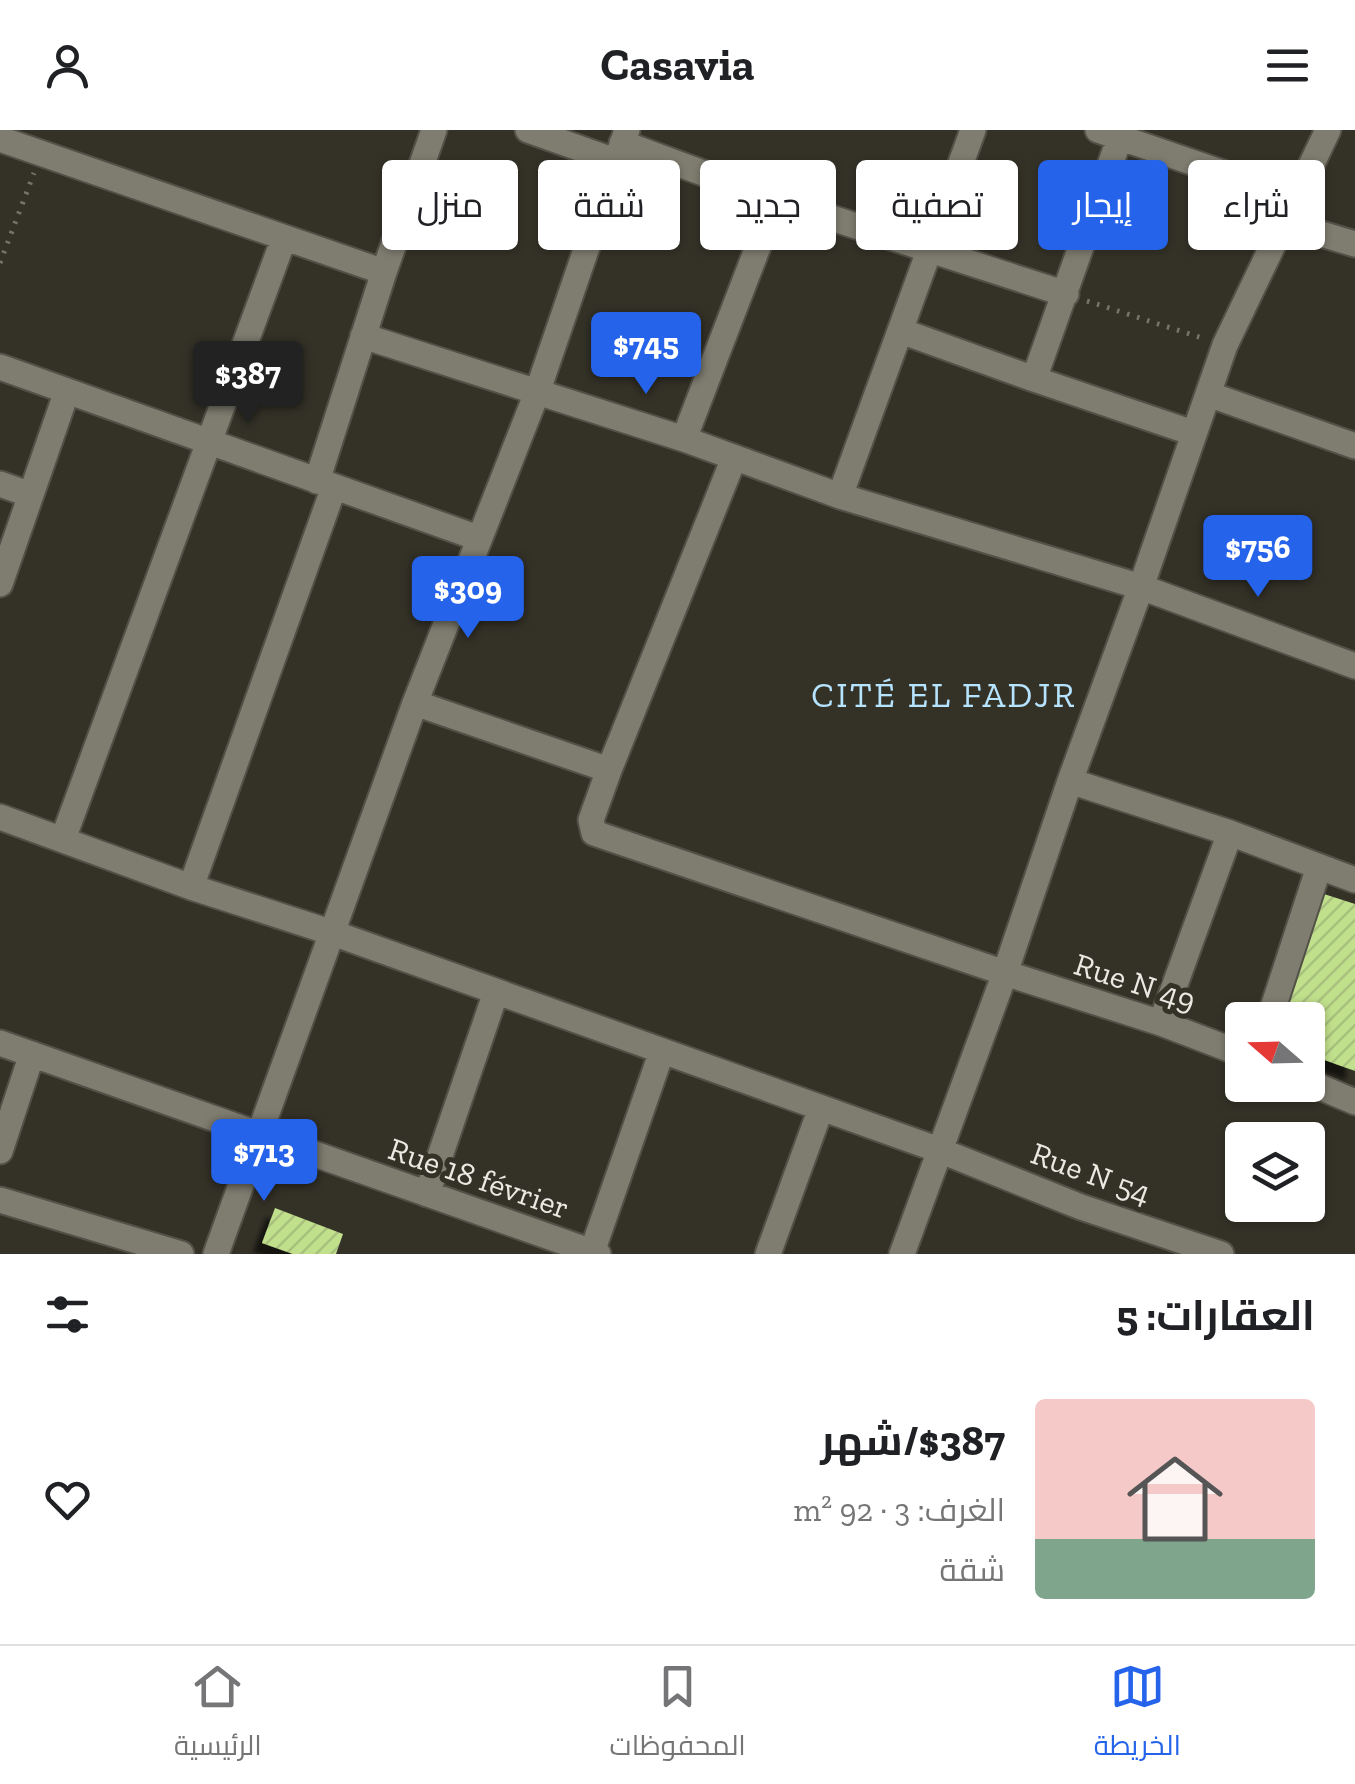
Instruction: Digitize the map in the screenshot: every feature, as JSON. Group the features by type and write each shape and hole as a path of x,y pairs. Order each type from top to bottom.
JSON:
{"street":[{"path":"190,888 325,484 363,336 434,130"},
{"path":"528,130 621,145 700,173"},
{"path":"963,160 973,130"},
{"path":"1166,130 1177,155"},
{"path":"1312,160 1328,130"},
{"path":"1034,379 1066,294 1109,133 1191,160"},
{"path":"0,139 384,272"},
{"path":"216,1254 415,702 538,390 621,145"},
{"path":"1325,235 1355,244"},
{"path":"63,839 284,238"},
{"path":"684,439 757,250"},
{"path":"840,496 932,250 1066,294"},
{"path":"902,1254 1005,974 1225,345 1269,250"},
{"path":"902,330 1194,433"},
{"path":"363,336 538,390 840,496 1142,587 1355,666"},
{"path":"0,367 478,538"},
{"path":"0,584 67,391"},
{"path":"1208,394 1355,446"},
{"name":"Rue N 49","path":"734,458 609,770 592,820 594,833 1225,1047"},
{"path":"0,484 31,495"},
{"path":"415,702 609,770"},
{"path":"1070,781 1230,833 1355,880"},
{"name":"Rue N 54","path":"0,817 190,888 333,934 939,1150 1185,1247 1221,1254"},
{"path":"1161,1023 1230,833"},
{"path":"1275,1002 1319,867"},
{"path":"426,1194 496,992"},
{"name":"Rue 18 février","path":"0,1043 595,1253"},
{"path":"595,1253 662,1051"},
{"path":"0,1151 32,1054"},
{"path":"1325,1089 1355,1102"},
{"path":"768,1254 821,1108"},
{"path":"0,1200 181,1254"}],"path":[{"path":"0,264 41,154"},
{"path":"1066,294 1225,345"}],"building":[{"path":"1324,894 1355,904 1355,1071 1325,1060 1325,1002 1287,1002"},
{"path":"275,1208 343,1234 336,1254 293,1254 262,1243"}],"district":[{"name":"CITÉ EL FADJR","path":"944,695"}]}
